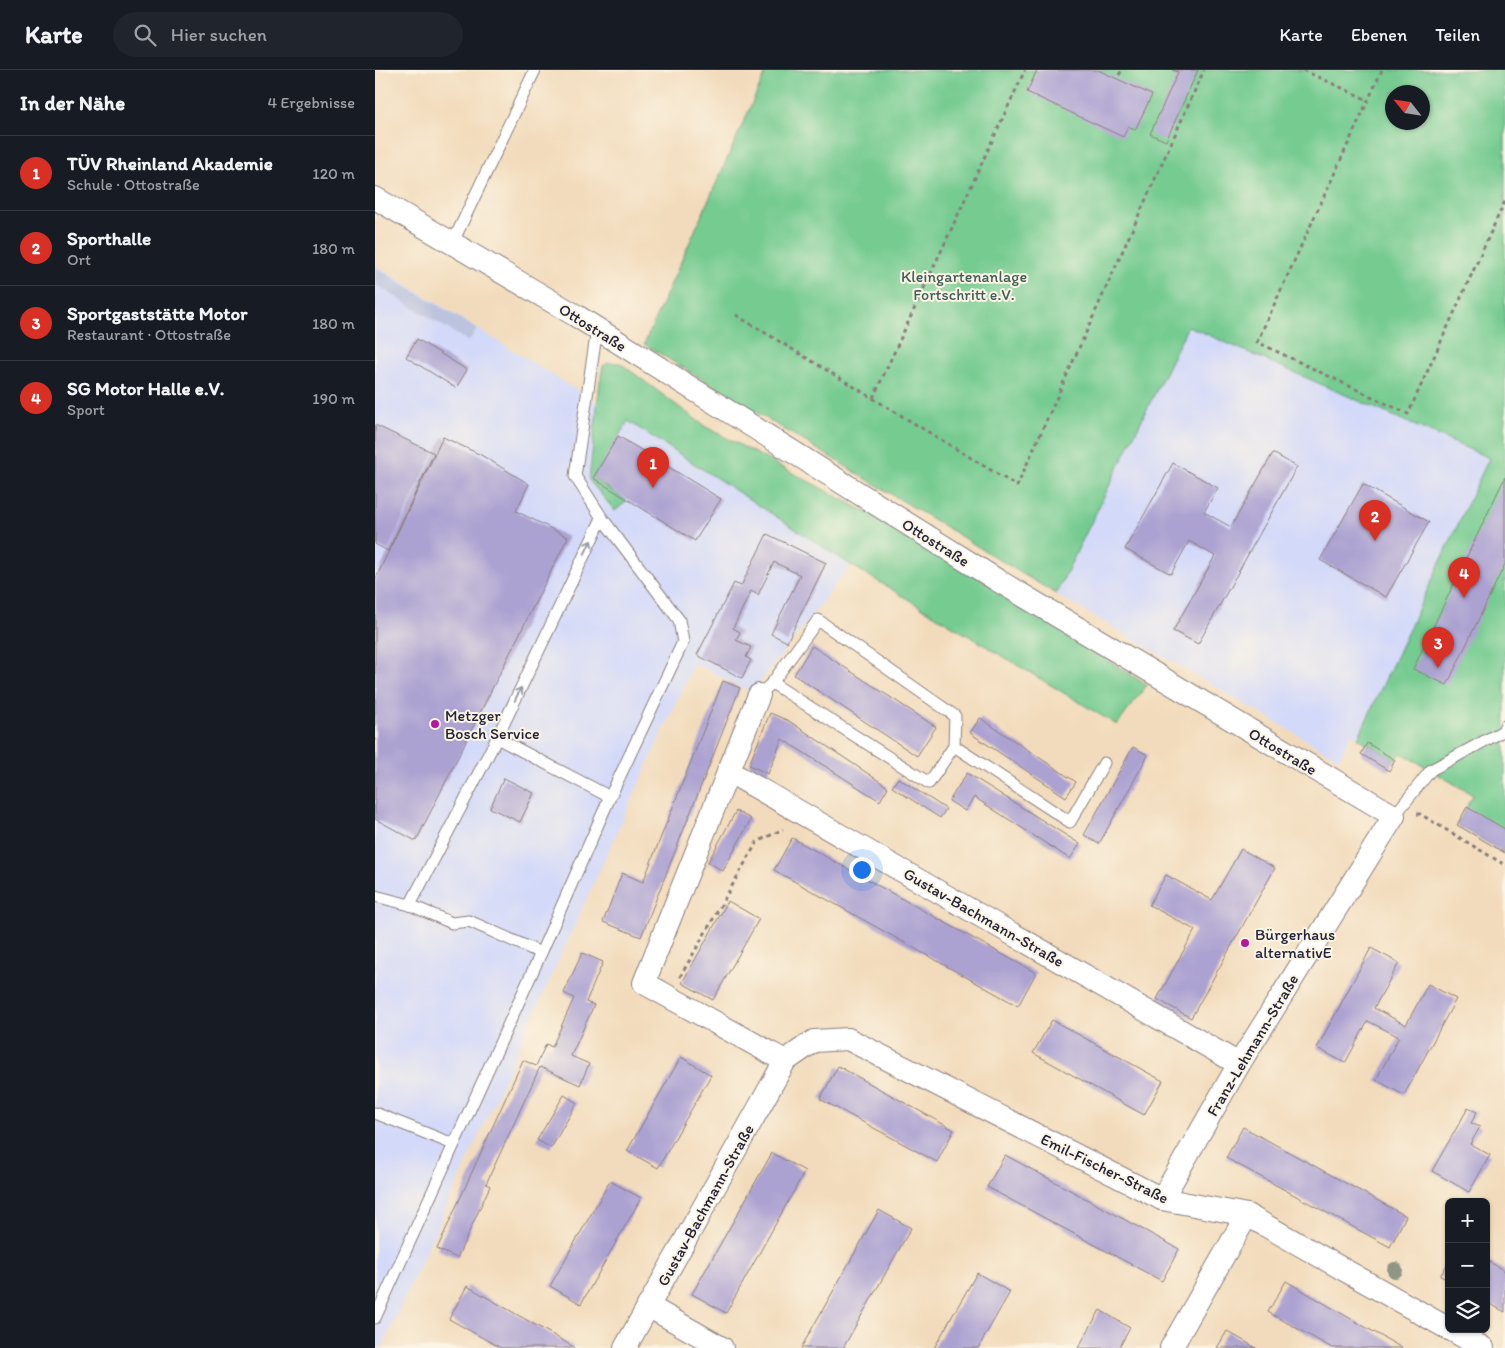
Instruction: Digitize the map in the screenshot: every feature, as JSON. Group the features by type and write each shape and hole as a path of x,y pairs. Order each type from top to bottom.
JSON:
{"street":[{"name":"Ottostraße","path":"375,198 597,329 997,580 1393,816"},
{"path":"766,689 728,770 644,983 785,1061"},
{"name":"Gustav-Bachmann-Straße","path":"728,770 1239,1064"},
{"name":"Franz-Lehmann-Straße","path":"1162,1199 1239,1064 1393,816"},
{"name":"Emil-Fischer-Straße","path":"814,1041 848,1039 1162,1199 1247,1215 1445,1327"},
{"name":"Gustav-Bachmann-Straße","path":"625,1348 785,1061 814,1041"},
{"path":"1171,1348 1247,1215"},
{"path":"648,1306 722,1348"},
{"name":"Emil-Fischer-Straße","path":"1456,1333 1483,1348"}],"lane":[{"path":"452,244 535,70"},
{"path":"375,1318 378,1305 541,954 609,798 683,642 679,620 602,518 575,476 597,329"},
{"path":"410,905 497,738 602,518"},
{"path":"818,620 955,716 954,746 929,783 766,689 818,620"},
{"path":"1393,816 1431,770 1503,731 1505,726"},
{"path":"497,738 609,798"},
{"path":"954,746 1071,822 1104,763"},
{"path":"375,896 410,905 452,923 469,921 541,954"},
{"path":"375,1113 453,1144"}],"path":[{"path":"873,398 1025,70"},
{"path":"1119,75 1123,70"},
{"path":"736,315 1017,486 1204,70"},
{"path":"1303,70 1368,100"},
{"path":"1382,70 1257,342 1408,414 1505,201"},
{"path":"1393,816 1420,814 1505,865"},
{"path":"669,997 757,842 808,816"}],"shaded area":[{"path":"375,265 695,463 851,565 752,692 694,663 382,1348 375,1348"},
{"path":"375,267 477,329 469,342 375,284"},
{"path":"1188,326 1489,458 1358,738 1351,734 1339,759 1056,594"}],"green space":[{"name":"Kleingartenanlage Fortschritt e.V.","path":"767,70 1505,70 1505,853 1457,825 1473,795 1402,753 1395,760 1358,738 1489,458 1188,326 1056,594 644,344"},
{"path":"608,363 620,363 706,427 921,541 1147,685 1117,725 851,565 628,421 593,478 627,501 615,511 589,480 600,381 603,366"}],"building":[{"path":"1037,70 1098,70 1152,95 1135,130 1128,126 1123,137 1027,92"},
{"path":"1172,70 1198,70 1166,141 1150,134 1178,72"},
{"path":"417,339 467,370 456,388 406,357"},
{"path":"375,425 434,453 388,551 375,544"},
{"path":"618,436 721,499 695,541 593,478"},
{"path":"443,437 481,455 529,484 516,511 568,537 416,841 375,819 375,580"},
{"path":"1273,453 1297,467 1198,644 1173,631 1215,556 1189,541 1171,574 1125,549 1173,463 1218,488 1204,512 1231,527"},
{"path":"1505,477 1505,564 1447,685 1413,669"},
{"path":"1363,484 1429,522 1386,597 1320,560"},
{"path":"767,534 826,563 787,642 771,634 800,575 774,562 758,595 751,591 733,628 740,632 736,640 751,647 746,657 751,660 742,678 697,655 734,583 741,586"},
{"path":"812,646 936,727 917,756 794,675"},
{"path":"723,681 740,688 641,937 603,922 622,873 643,882"},
{"path":"770,713 789,721 888,787 880,801 782,739 768,774 749,765"},
{"path":"980,718 1076,782 1066,797 970,733"},
{"path":"1367,743 1395,760 1389,771 1361,754"},
{"path":"1133,747 1148,755 1099,844 1084,835"},
{"path":"967,773 1080,844 1070,859 974,797 965,811 949,801"},
{"path":"504,778 534,793 520,822 490,808"},
{"path":"898,778 946,809 940,818 892,787"},
{"path":"1467,807 1505,829 1505,853 1457,825"},
{"path":"736,811 751,819 723,871 708,862"},
{"path":"792,838 1036,973 1018,1006 774,870"},
{"path":"1241,849 1275,868 1191,1018 1157,999 1195,930 1149,905 1166,875 1212,900"},
{"path":"728,901 759,919 713,1000 682,983"},
{"path":"1371,948 1399,963 1374,1008 1406,1025 1428,984 1456,999 1404,1095 1376,1080 1399,1037 1368,1021 1345,1063 1317,1048"},
{"path":"582,953 603,962 586,1002 594,1005 571,1056 589,1064 580,1085 540,1067 486,1184 490,1186 457,1258 437,1249 523,1060 536,1066 546,1044 552,1047 574,998 564,993"},
{"path":"1052,1020 1163,1081 1144,1115 1033,1053"},
{"path":"681,1057 711,1075 658,1168 627,1151"},
{"path":"838,1066 954,1130 937,1162 820,1099"},
{"path":"564,1095 577,1103 551,1148 537,1140"},
{"path":"1468,1108 1477,1112 1471,1123 1480,1127 1470,1144 1490,1155 1469,1192 1432,1171"},
{"path":"1243,1127 1406,1216 1390,1247 1226,1158"},
{"path":"772,1153 805,1171 726,1313 692,1294"},
{"path":"1005,1155 1179,1249 1162,1281 987,1187"},
{"path":"610,1181 641,1198 581,1304 550,1286"},
{"path":"879,1210 911,1228 884,1276 843,1348 801,1348"},
{"path":"1490,1262 1505,1271 1505,1312 1490,1304"},
{"path":"1445,1268 1445,1278 1440,1276"},
{"path":"977,1273 1010,1292 978,1348 934,1348"},
{"path":"1286,1281 1402,1348 1332,1348 1268,1312"},
{"path":"467,1286 574,1347 501,1348 449,1319"},
{"path":"1100,1310 1130,1328 1119,1348 1078,1348"},
{"path":"1227,1331 1256,1348 1217,1348"}],"place":[{"name":"TÜV Rheinland Akademie","path":"653,488"},
{"name":"Sporthalle","path":"1375,541"},
{"name":"SG Motor Halle e.V.","path":"1464,598"},
{"name":"Sportgaststätte Motor","path":"1438,668"},
{"name":"Metzger Bosch Service","path":"435,724"},
{"name":"Bürgerhaus alternativE","path":"1245,943"}]}
